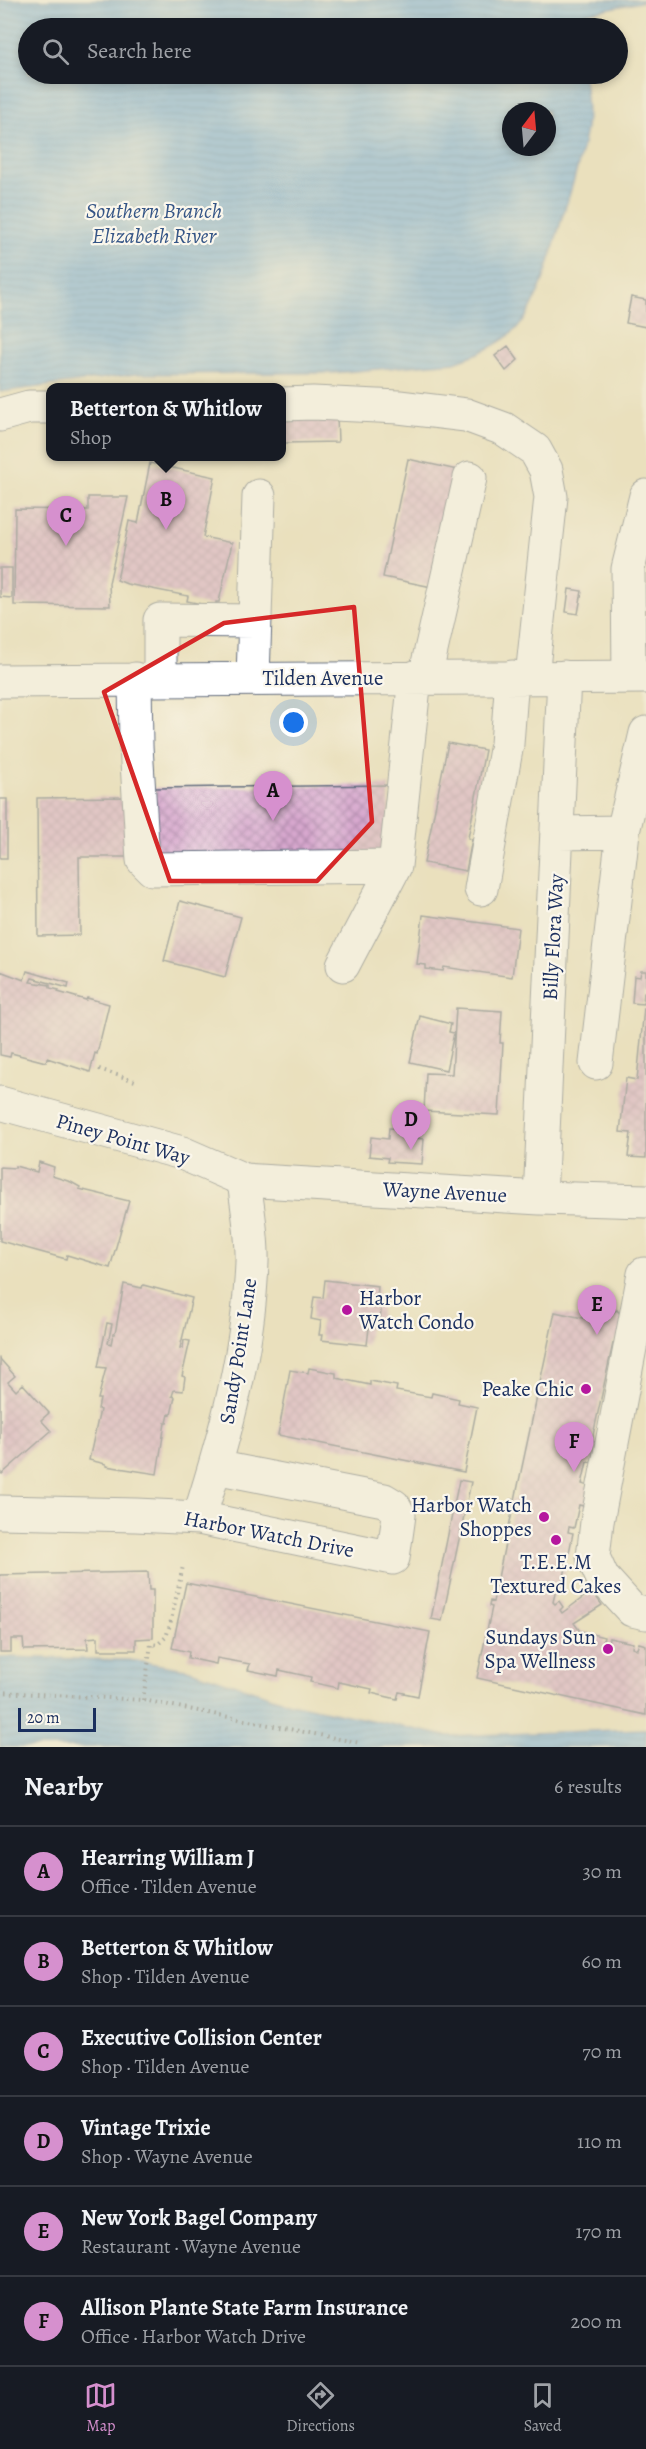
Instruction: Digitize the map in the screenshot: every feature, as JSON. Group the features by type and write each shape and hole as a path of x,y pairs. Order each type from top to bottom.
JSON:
{"street":[{"path":"286,404 399,407 466,415 504,429 535,450 546,470 550,497 522,677 507,744 481,889"},
{"path":"0,415 29,407 46,407"},
{"path":"343,966 395,866 420,677 470,478"},
{"path":"253,678 259,496"},
{"path":"638,677 628,569 646,496"},
{"path":"255,621 160,620 136,746 143,860 152,869 395,866"},
{"name":"Billy Flora Way","path":"540,1198 564,677"},
{"name":"Tilden Avenue","path":"0,681 638,677"},
{"path":"596,1063 623,832 646,733"},
{"path":"558,833 623,832"},
{"name":"Piney Point Way","path":"0,1103 182,1153 244,1180"},
{"name":"Wayne Avenue","path":"244,1180 540,1198 646,1201"},
{"name":"Sandy Point Lane","path":"199,1518 216,1467 236,1387 248,1305 252,1260 244,1180"},
{"path":"644,1274 597,1522 594,1557 602,1578 632,1611 646,1613"},
{"name":"Harbor Watch Drive","path":"0,1512 199,1518 393,1558 399,1515 394,1506 384,1500 216,1467"}],"path":[{"path":"99,1069 135,1080"},
{"path":"143,1700 151,1644 157,1645 166,1637 183,1566"},
{"path":"0,1692 143,1700 360,1743"}],"highlighted area":[{"path":"354,607 372,822 317,881 170,881 104,692 224,623"}],"water":[{"name":"Southern Branch Elizabeth River","path":"0,0 646,0 581,14 579,18 18,18 18,84 584,84 586,101 587,121 584,140 546,272 536,297 531,309 517,328 510,335 483,351 454,362 333,373 136,374 68,383 46,383 46,386 0,392"},
{"path":"0,1657 129,1660 187,1669 290,1703 446,1736 646,1729 646,1747 0,1747"}],"building":[{"path":"631,297 646,300 646,327 626,323"},
{"path":"508,346 518,360 506,371 495,356"},
{"path":"337,416 338,442 286,443 286,417"},
{"path":"408,459 462,471 437,588 383,577"},
{"path":"150,463 215,477 203,537 232,543 216,607 187,601 188,596 117,580 129,521 138,523"},
{"path":"88,497 128,497 109,583 110,606 14,605 15,509 88,510"},
{"path":"0,568 12,568 12,598 0,597"},
{"path":"569,589 582,591 578,614 566,612"},
{"path":"448,743 485,750 468,838 472,839 466,871 424,863"},
{"path":"389,785 390,853 156,856 155,788"},
{"path":"126,797 127,857 79,857 80,935 38,936 37,798"},
{"path":"0,799 7,799 7,858 0,858"},
{"path":"180,901 241,917 225,977 164,961"},
{"path":"423,915 518,928 512,977 444,967 443,971 426,969 426,965 417,964"},
{"path":"0,971 24,980 27,971 69,983 68,988 32,978 30,982 50,985 50,988 59,990 58,992 109,1004 97,1054 95,1053 90,1072 47,1058 46,1062 11,1053 10,1057 0,1055"},
{"path":"641,971 646,971 646,992 644,992 643,1004 632,1003 634,976 640,977"},
{"path":"456,1008 502,1011 500,1043 503,1043 499,1115 424,1111 426,1073 452,1074"},
{"path":"644,1008 646,1008 646,1158 628,1157 631,1133 620,1132 626,1078 637,1080"},
{"path":"420,1016 451,1024 449,1032 454,1033 446,1070 410,1062"},
{"path":"389,1128 417,1130 416,1138 424,1139 422,1164 387,1162 388,1158 369,1156 371,1137 388,1139"},
{"path":"39,1162 54,1167 52,1176 71,1182 80,1187 79,1189 129,1201 110,1268 67,1255 66,1259 0,1241 0,1167 15,1168 15,1166 37,1172"},
{"name":"Harbor Watch Condo","path":"325,1280 378,1286 377,1300 382,1301 380,1321 375,1321 374,1328 369,1328 367,1345 321,1340 322,1335 319,1335 321,1321 311,1319 314,1297 323,1298"},
{"path":"124,1284 142,1288 143,1285 192,1298 180,1348 183,1348 184,1340 190,1341 182,1376 185,1377 183,1391 174,1390 172,1396 175,1397 171,1415 169,1414 167,1423 165,1423 157,1474 106,1466 106,1464 89,1460 100,1410 98,1409 100,1399 98,1399 106,1368 98,1367 107,1323 112,1324 108,1343 111,1344 113,1334 115,1334"},
{"name":"Harbor Watch Shoppes","path":"617,1310 630,1326 613,1343 592,1440 601,1443 596,1463 587,1462 582,1484 592,1487 588,1507 579,1505 574,1528 569,1527 568,1532 573,1533 568,1558 563,1556 562,1562 567,1563 562,1586 557,1585 553,1602 555,1604 559,1601 563,1607 560,1610 562,1613 592,1591 602,1605 574,1623 580,1631 604,1637 603,1642 608,1643 609,1638 633,1643 632,1647 637,1649 639,1643 646,1645 646,1715 477,1678 492,1607 489,1606 490,1601 493,1602 507,1534 503,1533 505,1529 508,1530 514,1505 509,1504 511,1499 515,1500 555,1312 587,1319 588,1314 599,1316 598,1320 601,1321"},
{"path":"0,1359 15,1376 8,1382 16,1391 23,1384 49,1413 41,1420 51,1431 2,1474 0,1472"},
{"path":"309,1368 336,1373 336,1378 370,1385 370,1381 397,1386 396,1391 431,1397 432,1393 459,1399 458,1403 477,1407 464,1472 278,1435 290,1370 308,1373"},
{"path":"459,1480 471,1482 442,1621 431,1619"},
{"path":"148,1572 149,1590 153,1590 153,1638 136,1639 136,1650 98,1650 98,1637 87,1638 88,1649 24,1650 23,1639 11,1639 11,1652 0,1652 0,1575"},
{"path":"186,1583 430,1632 418,1696 399,1692 397,1699 371,1693 372,1689 339,1682 338,1688 310,1682 311,1677 279,1670 278,1676 248,1670 250,1664 217,1658 216,1664 188,1658 189,1652 172,1648"}],"place":[{"name":"Betterton & Whitlow","path":"166,530"},
{"name":"Executive Collision Center","path":"66,546"},
{"name":"Hearring William J","path":"273,821"},
{"name":"Vintage Trixie","path":"411,1150"},
{"name":"Harbor Watch Condo","path":"347,1310"},
{"name":"New York Bagel Company","path":"597,1335"},
{"name":"Peake Chic","path":"586,1389"},
{"name":"Allison Plante State Farm Insurance","path":"574,1472"},
{"name":"Harbor Watch Shoppes","path":"544,1517"},
{"name":"T.E.E.M Textured Cakes","path":"556,1540"},
{"name":"Sundays Sun Spa Wellness","path":"608,1649"}]}
